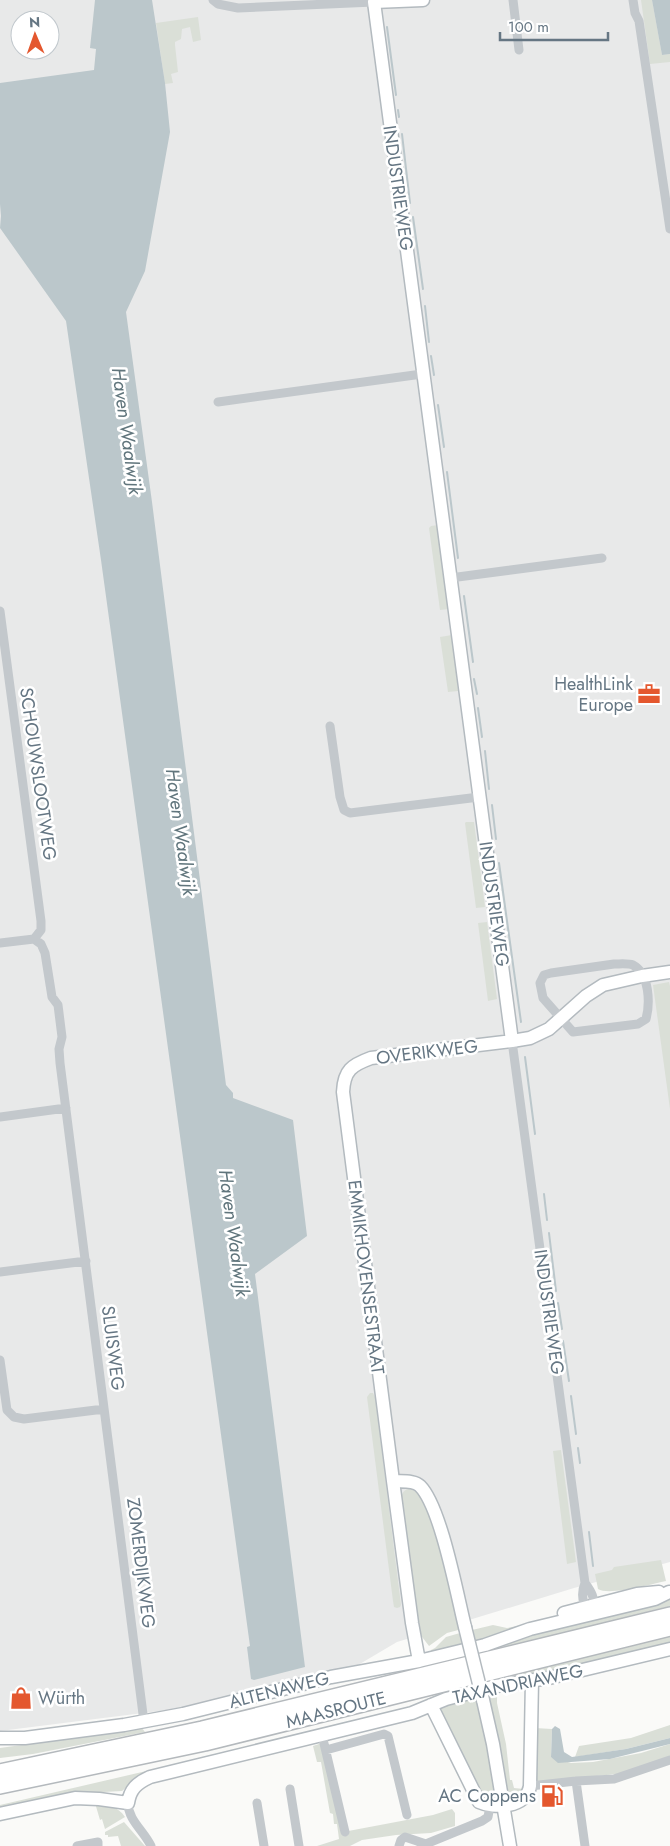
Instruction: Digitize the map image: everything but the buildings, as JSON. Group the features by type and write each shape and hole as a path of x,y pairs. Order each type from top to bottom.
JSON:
{"highway":[{"name":"MAASROUTE","path":"0,1772 202,1729 670,1615"},
{"name":"MAASROUTE","path":"0,1786 205,1743 670,1628"},
{"path":"0,1795 29,1789 96,1767"}],"street":[{"path":"213,0 218,4 238,8 423,0"},
{"path":"513,0 519,50"},
{"path":"633,0 635,13 639,21 670,229"},
{"path":"639,0 641,12 639,21"},
{"name":"INDUSTRIEWEG","path":"374,2 422,374 585,1583 590,1589 590,1608"},
{"path":"218,402 422,374"},
{"path":"450,578 602,558"},
{"name":"SCHOUWSLOOTWEG","path":"0,610 42,921 41,930 34,939"},
{"path":"330,726 340,798 344,810 350,814 479,797"},
{"path":"0,943 34,939 41,944 46,953 52,997 58,1005 62,1038 59,1049 66,1108 0,1117"},
{"path":"628,964 637,968 642,976 647,983 649,1009 646,1019 638,1024 573,1032 543,998 540,983 544,975 596,966 628,964"},
{"path":"512,1041 530,1038 549,1029 596,988 614,982 670,972"},
{"name":"OVERIKWEG","path":"347,1073 355,1064 371,1058 512,1041"},
{"name":"EMMIKHOVENSESTRAAT","path":"347,1073 343,1092 412,1623 419,1662"},
{"name":"SLUISWEG","path":"0,1360 7,1410 14,1417 24,1419 104,1409 66,1108"},
{"path":"0,1272 86,1261"},
{"name":"ZOMERDIJKWEG","path":"104,1409 144,1722"},
{"path":"394,1482 408,1482 418,1485 432,1509 443,1540 493,1744 510,1846"},
{"name":"ALTENAWEG","path":"0,1738 25,1738 144,1722 183,1714 346,1674 419,1662 485,1646 590,1608 655,1599 669,1592"},
{"name":"TAXANDRIAWEG","path":"128,1803 129,1795 135,1786 150,1777 412,1713 446,1699 496,1686 549,1678 670,1649"},
{"path":"430,1705 474,1796 479,1802 490,1806 504,1805 522,1800 527,1795 530,1786 532,1680"},
{"path":"326,1750 384,1734 388,1736 407,1815"},
{"path":"322,1735 345,1832"},
{"name":"ALTENAWEG","path":"0,1746 25,1738"},
{"path":"530,1786 614,1778 670,1760"},
{"path":"576,1781 586,1846"},
{"path":"290,1788 299,1846"},
{"path":"0,1814 68,1798 99,1799 128,1803 130,1816 144,1833 151,1846"},
{"path":"257,1803 264,1846"},
{"path":"399,1846 401,1840 405,1837 424,1845 482,1821 488,1817 490,1806"},
{"path":"77,1846 98,1842 98,1846"}],"shaded area":[{"path":"0,0 670,0 670,1562 574,1588 397,1642 353,1668 242,1696 167,1710 0,1731"},
{"path":"641,0 652,0 662,55 670,54 670,62 650,64"},
{"path":"198,17 201,40 193,42 190,27 182,29 181,39 175,42 178,72 171,74 173,83 165,84 156,23"},
{"path":"438,525 449,609 440,610 429,528"},
{"path":"452,635 458,691 448,692 440,637"},
{"path":"466,822 474,822 485,907 476,908"},
{"path":"487,922 497,999 488,1001 478,923"},
{"path":"669,982 670,986 670,1109 653,985"},
{"path":"370,1393 373,1393 375,1397 401,1605 397,1608 394,1607 393,1601 367,1397"},
{"path":"561,1450 576,1562 567,1564 553,1451"},
{"path":"409,1489 416,1491 421,1496 434,1524 462,1629 447,1633 429,1646 416,1629 400,1501 404,1492"},
{"path":"661,1560 666,1581 621,1590 604,1591 598,1589 595,1574 612,1570 614,1567"},
{"path":"670,1598 670,1606 474,1655 552,1629"},
{"path":"528,1624 471,1643 468,1631 493,1625 507,1628"},
{"path":"460,1633 465,1646 431,1652 446,1637"},
{"path":"670,1635 670,1645 473,1689 472,1684"},
{"path":"497,1691 497,1703 506,1744 510,1780 512,1780 514,1788 524,1789 516,1797 507,1792 488,1693"},
{"path":"477,1696 480,1703 496,1797 492,1800 484,1801 439,1709 441,1706"},
{"path":"670,1725 670,1738 626,1749 575,1757 579,1746 631,1738"},
{"path":"142,1728 145,1732 33,1754 0,1758 0,1748"},
{"path":"535,1728 552,1729 551,1757 571,1763 593,1762 641,1753 670,1744 670,1757 626,1773 538,1782 535,1779"},
{"path":"322,1743 343,1832 433,1815 452,1809 455,1813 455,1826 431,1833 396,1835 362,1840 350,1846 317,1846 339,1839 337,1824 334,1824 333,1814 330,1813 321,1762 317,1762 313,1746"},
{"path":"155,1769 156,1771 138,1778 122,1791 86,1793 0,1810 0,1805"},
{"path":"95,1803 116,1808 125,1817 105,1829"},
{"path":"124,1822 145,1846 121,1846 118,1836 108,1837 108,1835 105,1835 105,1832"}],"water":[{"name":"Haven Waalwijk","path":"95,0 152,0 165,83 170,132 145,271 126,312 226,1085 233,1093 233,1098 293,1120 307,1236 255,1274 305,1667 254,1680 251,1679 247,1647 250,1646 101,560 66,321 0,228 0,83 94,70 96,49 90,48"},
{"path":"652,0 670,0 670,54 662,55"},
{"path":"555,1726 560,1729 564,1752 572,1757 626,1749 670,1738 670,1744 610,1759 558,1763 551,1757 552,1729"}],"waterway":[{"path":"387,27 396,95"},
{"path":"398,110 399,117"},
{"path":"402,134 410,203"},
{"path":"413,217 423,289"},
{"path":"425,306 429,342"},
{"path":"431,356 434,375"},
{"path":"438,405 444,447"},
{"path":"447,472 458,558"},
{"path":"464,596 473,662"},
{"path":"474,679 477,694"},
{"path":"478,708 482,737"},
{"path":"485,751 489,789"},
{"path":"492,805 496,839"},
{"path":"499,863 521,1022"},
{"path":"525,1057 535,1134"},
{"path":"544,1194 547,1220"},
{"path":"549,1233 556,1291"},
{"path":"558,1303 562,1329"},
{"path":"563,1341 569,1381"},
{"path":"571,1396 576,1434"},
{"path":"578,1448 580,1463"},
{"path":"589,1532 593,1566"}],"place":[{"name":"HealthLink Europe","path":"649,694"},
{"name":"Würth","path":"21,1698"},
{"name":"AC Coppens","path":"552,1796"}]}
